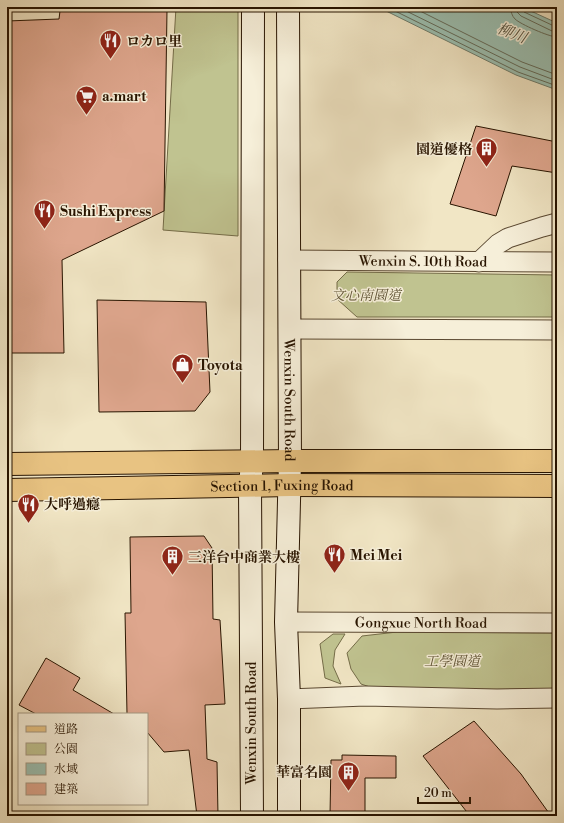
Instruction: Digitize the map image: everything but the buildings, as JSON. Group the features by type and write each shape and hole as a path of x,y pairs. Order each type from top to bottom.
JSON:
{"main road":[{"name":"Wenxin South Road","path":"252,816 250,487 252,461 253,7"},
{"name":"Wenxin South Road","path":"288,7 290,485 286,622 290,699 289,816"},
{"name":"Section 1, Fuxing Road","path":"7,464 252,461 557,462"},
{"name":"Section 1, Fuxing Road","path":"7,490 250,487 290,485 557,486"}],"street":[{"path":"479,262 498,244 508,238 557,223"},
{"name":"Wenxin S. 10th Road","path":"288,260 557,262"},
{"path":"289,329 557,330"},
{"name":"Gongxue North Road","path":"286,622 557,623"},
{"path":"290,699 365,696 497,699 557,698"}],"green space":[{"path":"176,7 238,7 238,236 163,230"},
{"name":"文心南園道","path":"347,272 557,275 557,317 357,317 337,299 337,282"},
{"name":"工學園道","path":"397,632 557,633 557,689 379,690 361,684 351,669 347,653 362,636"},
{"path":"333,634 345,634 335,650 333,666 341,684 325,678 320,644"}],"water":[{"name":"柳川","path":"378,7 522,7 557,23 557,90 516,75"}],"place":[{"name":"ロカロ里","path":"111,60"},
{"name":"a.mart","path":"86,116"},
{"name":"園道優格","path":"487,168"},
{"name":"Sushi Express","path":"45,230"},
{"name":"Toyota","path":"183,384"},
{"name":"大呼過癮","path":"28,524"},
{"name":"Mei Mei","path":"334,574"},
{"name":"三洋台中商業大樓","path":"172,576"},
{"name":"華富名園","path":"348,792"}]}
